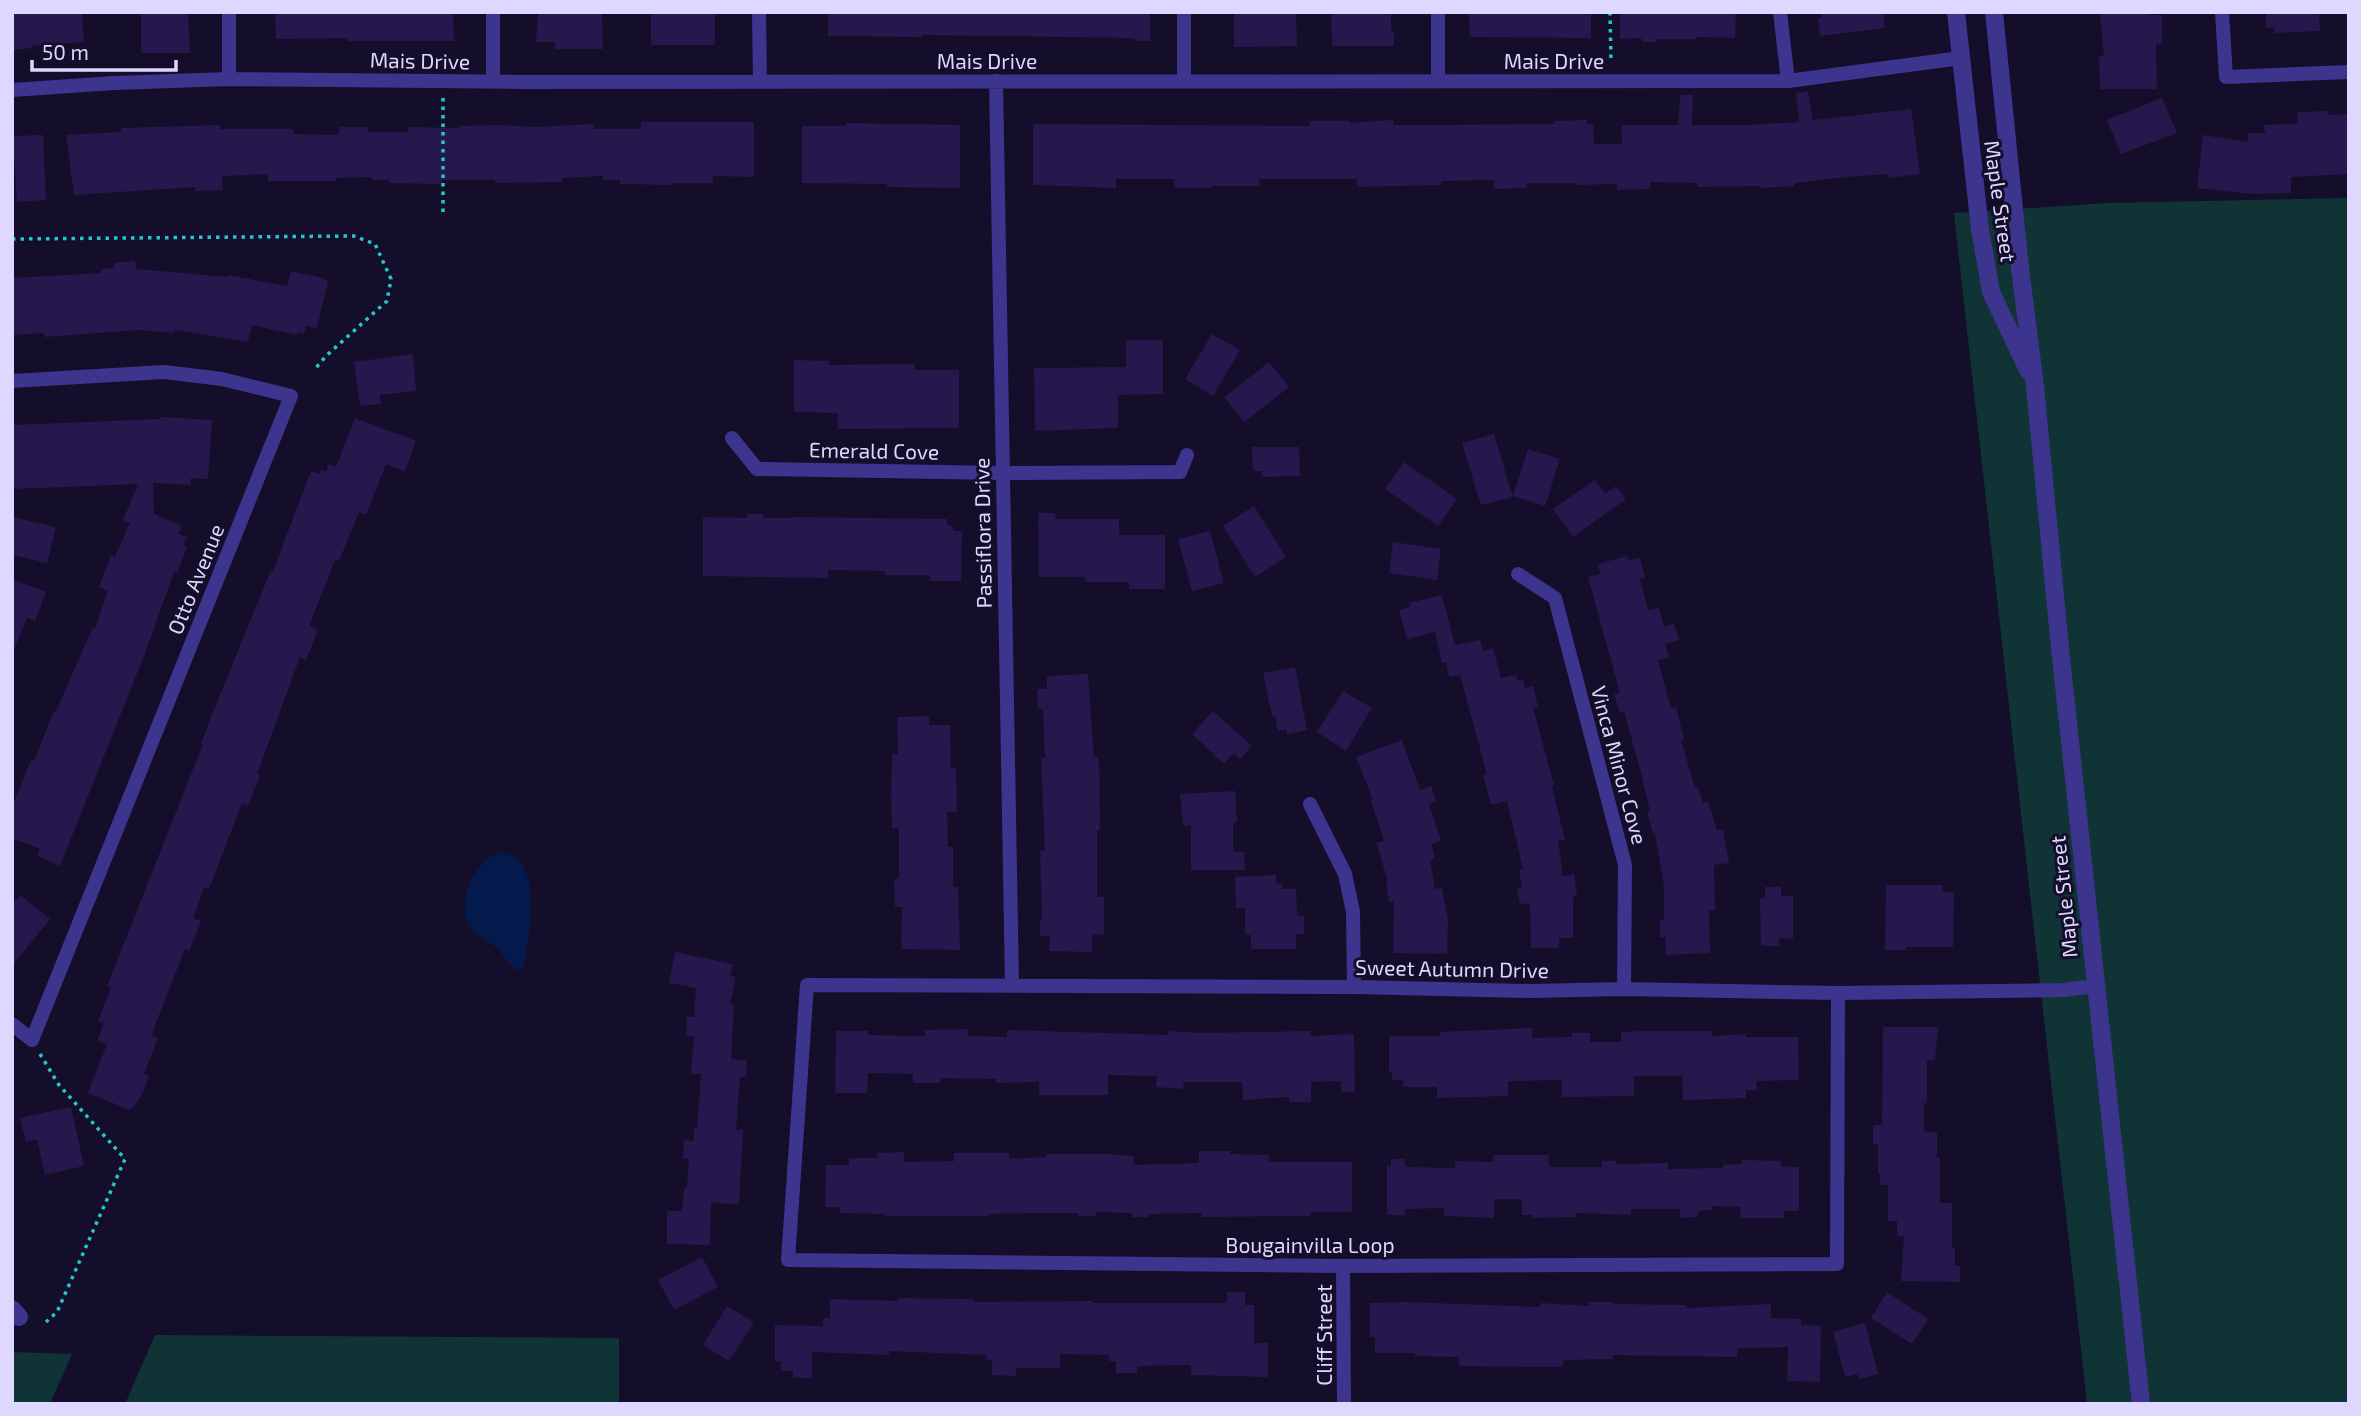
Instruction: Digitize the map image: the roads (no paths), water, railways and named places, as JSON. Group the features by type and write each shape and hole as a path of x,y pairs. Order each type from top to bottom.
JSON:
{"street":[{"path":"229,12 229,79"},
{"path":"493,12 493,82"},
{"path":"760,12 760,82"},
{"path":"1184,12 1184,81"},
{"path":"1438,12 1438,81"},
{"path":"1780,12 1788,81"},
{"name":"Maple Street","path":"1956,12 1980,229 1991,292 2035,386"},
{"name":"Maple Street","path":"1994,12 2141,1404"},
{"path":"2222,12 2226,77 2349,72"},
{"name":"Mais Drive","path":"12,90 229,79 493,82 1788,81 1961,58"},
{"name":"Passiflora Drive","path":"996,80 1012,985"},
{"name":"Otto Avenue","path":"12,381 164,372 222,379 291,396 32,1040 12,1024"},
{"name":"Emerald Cove","path":"732,438 757,469 1001,473 1180,472 1187,455"},
{"name":"Vinca Minor Cove","path":"1518,574 1555,598 1625,864 1625,989"},
{"path":"1310,804 1345,874 1353,912 1354,987"},
{"name":"Sweet Autumn Drive","path":"807,985 1354,987 1531,991 1625,989 1838,993 2064,990 2095,986"},
{"name":"Bougainvilla Loop","path":"807,985 788,1260 1343,1266 1837,1265 1838,993"},
{"name":"Cliff Street","path":"1343,1266 1344,1404"}],"water":[{"path":"500,852 520,861 526,870 529,883 530,930 522,969 515,970 496,948 471,929 466,920 469,885 482,864"}]}
